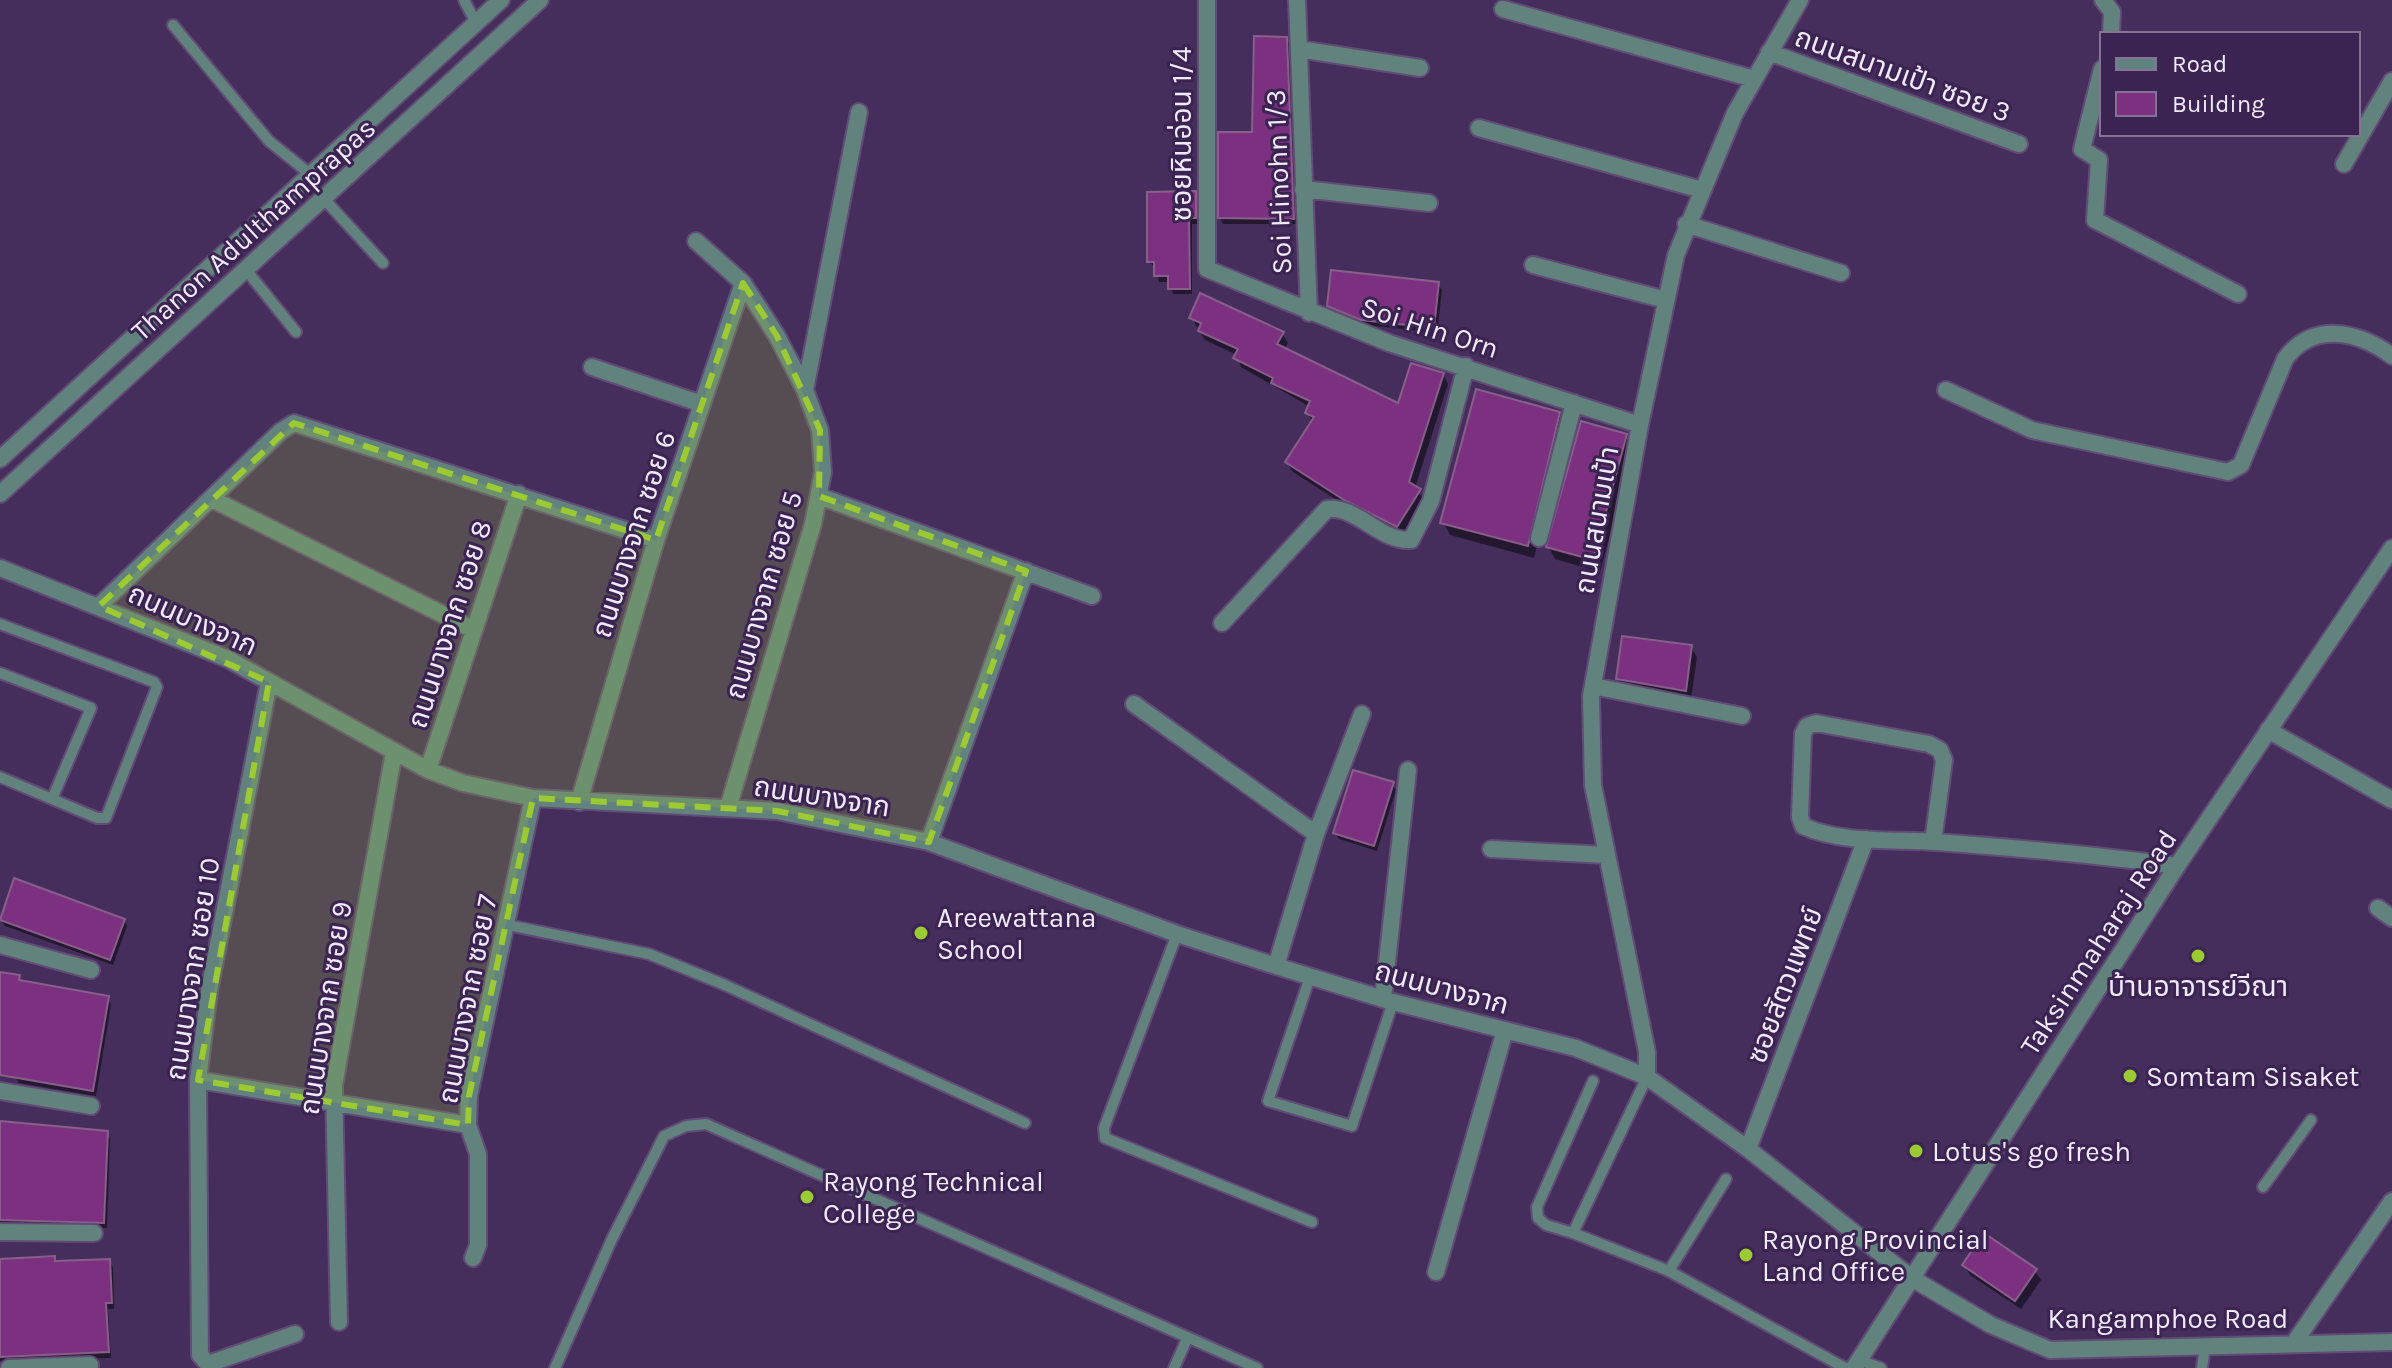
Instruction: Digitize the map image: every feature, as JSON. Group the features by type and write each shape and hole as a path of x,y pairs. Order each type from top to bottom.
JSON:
{"street":[{"name":"Thanon Adulthamprapas","path":"0,459 501,0"},
{"name":"Thanon Adulthamprapas","path":"0,494 325,200 540,0"},
{"name":"ซอยหินอ่อน 1/4","path":"1207,0 1207,269"},
{"name":"Soi Hinohn 1/3","path":"1297,0 1309,313"},
{"name":"ถนนสนามเป้า","path":"1647,1077 1647,1052 1593,785 1589,736 1593,686 1640,425 1666,300 1686,224 1735,113 1800,0"},
{"path":"2103,0 2112,12 2116,31"},
{"path":"1503,9 1754,79"},
{"path":"1299,49 1420,68"},
{"name":"ถนนสนามเป้า ซอย 3","path":"1769,52 2019,144"},
{"path":"2100,77 2082,149 2099,160 2095,220 2238,294"},
{"path":"2344,164 2392,81"},
{"path":"805,390 859,112"},
{"path":"1479,128 1702,190"},
{"path":"1303,189 1429,203"},
{"path":"1686,224 1841,273"},
{"name":"ถนนบางจาก ซอย 5","path":"696,241 743,283 777,336 805,390 820,430 823,472 819,496 728,808"},
{"path":"1533,265 1666,300"},
{"name":"Soi Hin Orn","path":"1207,269 1309,313 1640,425"},
{"name":"ถนนบางจาก ซอย 6","path":"579,802 656,540 743,283"},
{"path":"1946,390 2032,430 2228,472 2241,465 2285,359 2295,345 2315,335 2337,332 2359,336 2392,356"},
{"path":"1222,623 1327,509 1339,508 1397,541 1411,540 1431,501 1466,366"},
{"path":"592,367 702,404"},
{"path":"1539,538 1574,403"},
{"path":"99,606 281,431 294,423 656,540"},
{"name":"ถนนบางจาก ซอย 8","path":"428,770 519,494"},
{"path":"819,496 1092,596"},
{"path":"212,499 474,630"},
{"name":"Taksinmaharaj Road","path":"1853,1365 1913,1279 2177,866 2392,548"},
{"name":"ถนนบางจาก","path":"0,568 195,644 428,770 463,783 533,798 728,808 830,819 929,842 1177,934 1310,977 1388,1001 1576,1048 1647,1077 1748,1149"},
{"path":"929,842 1026,571"},
{"name":"ถนนบางจาก ซอย 10","path":"269,682 209,991 198,1080 202,1360 208,1364 295,1334"},
{"path":"1593,686 1742,716"},
{"path":"1134,704 1316,834"},
{"path":"1276,966 1316,834 1362,714"},
{"path":"1933,842 1944,760 1940,750 1929,744 1816,723 1807,726 1803,734 1800,817 1803,826 1813,831 1866,839 1933,842 2177,866"},
{"path":"2268,730 2392,800"},
{"name":"ถนนบางจาก ซอย 9","path":"339,1322 333,1101 394,752"},
{"path":"1388,1001 1408,770"},
{"name":"ถนนบางจาก ซอย 7","path":"473,1258 478,1245 478,1154 468,1125 469,1096 533,798"},
{"name":"ซอยสัตวแพทย์","path":"1748,1149 1866,839"},
{"path":"1491,849 1607,855"},
{"path":"2378,908 2392,918"},
{"path":"0,945 91,970"},
{"path":"1436,1272 1505,1030"},
{"path":"198,1080 468,1125"},
{"path":"0,1091 91,1106"},
{"name":"Kangamphoe Road","path":"1748,1149 1913,1279 1991,1325 2050,1350 2392,1342"},
{"path":"2294,1343 2392,1201"},
{"path":"0,1232 94,1233"},
{"path":"9,1368 90,1365"}],"lane":[{"path":"464,0 476,23"},
{"path":"173,25 269,141 310,174"},
{"path":"325,200 383,263"},
{"path":"247,271 296,332"},
{"path":"0,624 154,682 157,687 106,818 97,818 0,777"},
{"path":"0,673 91,708 52,799"},
{"path":"508,925 649,954 725,985 1025,1123"},
{"path":"1177,934 1104,1128 1105,1138 1312,1222"},
{"path":"1310,977 1268,1101 1352,1126 1388,1001"},
{"path":"1573,1233 1647,1077"},
{"path":"1593,1081 1537,1207 1538,1218 1546,1225 1669,1271 1853,1365 1881,1368"},
{"path":"2263,1187 2311,1120"},
{"path":"555,1368 612,1239 664,1136 686,1126 706,1124 1257,1368"},
{"path":"1669,1271 1726,1179"},
{"path":"1174,1368 1187,1339"},
{"path":"2202,1368 2205,1346"}],"highlighted area":[{"path":"743,283 777,336 820,430 819,496 1026,571 929,842 777,811 533,798 469,1096 468,1125 198,1080 269,682 99,606 294,423 656,540"}],"building":[{"path":"1254,36 1287,37 1294,219 1218,218 1218,132 1252,132"},
{"path":"1196,191 1196,218 1189,218 1190,289 1168,289 1168,276 1154,276 1154,262 1147,262 1147,192"},
{"path":"1331,270 1439,282 1434,328 1361,320 1327,306"},
{"path":"1200,293 1284,332 1277,344 1398,403 1411,363 1444,373 1409,482 1421,489 1397,527 1344,500 1285,462 1314,417 1305,413 1310,401 1271,383 1273,378 1233,358 1238,349 1198,331 1201,323 1189,318"},
{"path":"1476,389 1560,412 1528,546 1440,523"},
{"path":"1581,421 1627,434 1593,560 1546,547"},
{"path":"1622,636 1692,645 1686,691 1616,679"},
{"path":"1353,770 1394,782 1374,846 1333,833"},
{"path":"14,878 125,919 110,960 0,920"},
{"path":"0,972 20,975 19,980 109,996 93,1091 0,1075"},
{"path":"0,1121 108,1131 104,1223 0,1220"},
{"path":"1984,1233 2037,1269 2015,1301 1962,1265"},
{"path":"55,1256 55,1261 110,1259 112,1303 106,1303 109,1352 0,1357 0,1259"}],"place":[{"name":"Areewattana School","path":"921,933"},
{"name":"บ้านอาจารย์วีณา","path":"2198,956"},
{"name":"Somtam Sisaket","path":"2130,1076"},
{"name":"Lotus's go fresh","path":"1916,1151"},
{"name":"Rayong Technical College","path":"807,1197"},
{"name":"Rayong Provincial Land Office","path":"1746,1255"}]}
